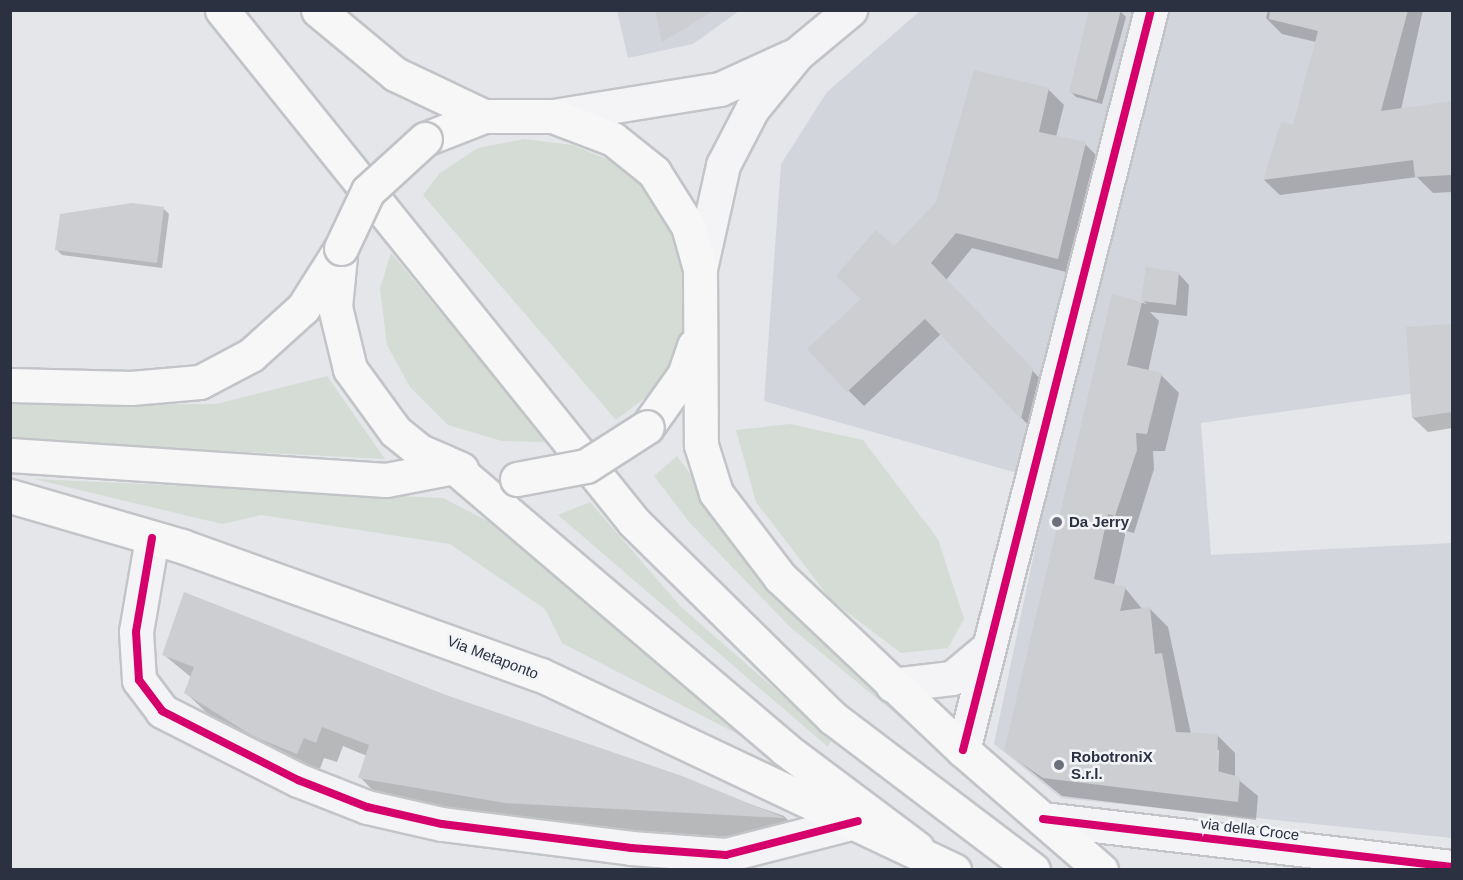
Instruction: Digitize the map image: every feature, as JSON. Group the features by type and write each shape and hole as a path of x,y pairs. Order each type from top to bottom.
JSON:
{"main road":[{"path":"222,10 634,522 833,718 1033,870"},
{"path":"318,10 395,74 484,116"},
{"path":"10,386 131,388 200,381 251,355 303,308 341,248 368,191 425,139 484,116 553,116 613,139 654,172 688,226 700,269 698,333 701,445 716,493 780,577 963,750 1101,870"},
{"path":"341,248 335,307 350,369 395,431 454,467 785,749 917,848"},
{"path":"10,455 386,480 454,467 517,479 586,466 647,427 684,375 698,333"},
{"name":"Via Metaponto","path":"10,496 152,538 542,675 917,848 954,870"}],"street":[{"path":"700,269 723,165 752,109 797,54 850,10"},
{"path":"963,750 1151,10"},
{"path":"553,116 720,89 797,54"},
{"path":"152,538 136,632 139,680 162,711 210,740 298,780 367,807 442,824 631,848 726,855 858,821"},
{"path":"892,684 952,678 989,646"},
{"name":"via della Croce","path":"1043,819 1452,867"}],"shaded area":[{"path":"617,11 739,11 693,44 628,58"},
{"path":"920,11 1452,11 1452,388 1201,423 1211,555 1452,543 1452,838 1061,798 994,744 1049,482 764,401 781,164 827,92"},
{"path":"524,139 572,145 628,168 666,210 684,264 687,336 655,390 616,420 423,195 440,173 478,148"},
{"path":"391,253 548,442 502,441 448,425 410,387 387,345 380,289"},
{"path":"327,376 385,459 11,440 10,405 216,404"},
{"path":"790,424 863,440 938,539 964,619 948,648 901,653 831,600 756,502 736,430"},
{"path":"677,456 786,604 974,778 790,627 690,523 654,476"},
{"path":"34,479 443,498 501,528 751,741 562,643 545,609 450,544 261,515 222,524"},
{"path":"590,502 681,607 832,739 828,747 558,515"}],"building":[{"path":"655,10 715,10 662,42"},
{"path":"1089,10 1121,10 1097,100 1069,92"},
{"path":"1270,10 1408,10 1381,111 1452,101 1452,175 1415,177 1413,160 1263,180 1281,122 1293,125 1318,31 1269,19"},
{"path":"974,70 1049,88 1039,132 1086,142 1058,259 956,233 931,263 1033,369 1021,419 925,319 847,392 807,349 861,299 836,276 858,250 876,230 894,246 936,202"},
{"path":"132,203 164,207 157,263 55,250 60,214"},
{"path":"1146,267 1179,272 1176,305 1141,301"},
{"path":"1112,294 1142,302 1127,365 1162,373 1147,434 1136,433 1137,450 1115,516 1108,514 1094,579 1126,587 1120,611 1150,607 1155,654 1162,653 1176,732 1218,734 1217,771 1240,777 1238,802 1043,778 1004,751"},
{"path":"1452,324 1452,412 1412,418 1406,327"},
{"path":"184,592 446,695 682,776 785,818 505,803 358,778 369,745 322,727 316,743 304,738 297,754 253,736 184,693 194,667 162,655"}],"cycle path":[{"path":"963,750 1151,10"},
{"path":"152,538 136,632 139,680 162,711 298,780 367,807 442,824 631,848 726,855 858,821"},
{"path":"1043,819 1452,867"}],"place":[{"name":"Da Jerry","path":"1057,522"},
{"name":"RobotroniX S.r.l.","path":"1059,765"}]}
